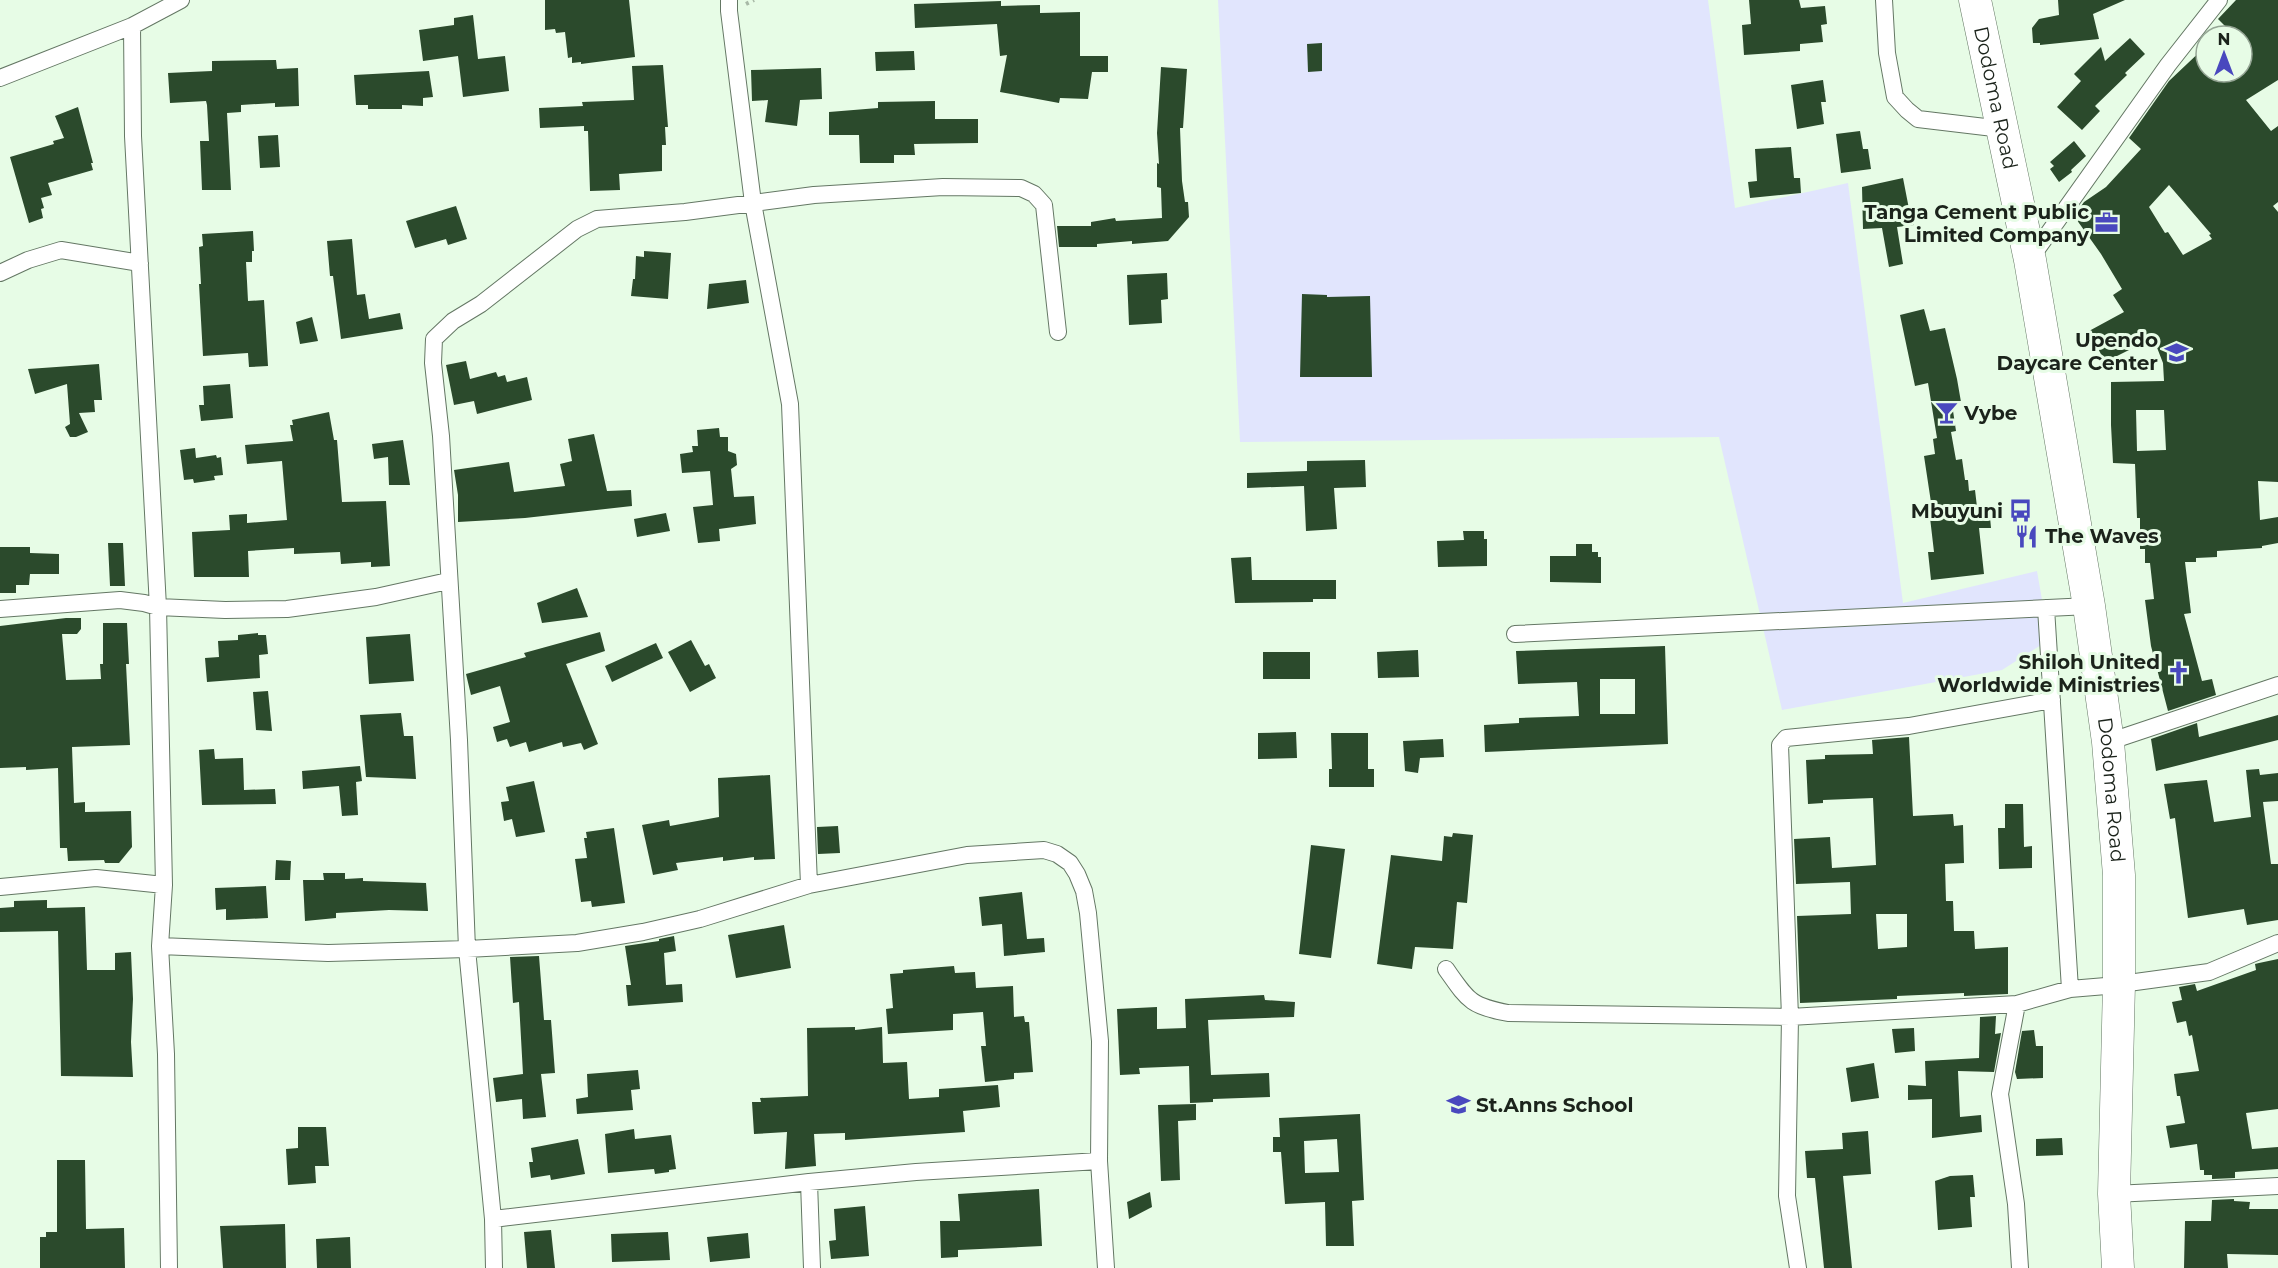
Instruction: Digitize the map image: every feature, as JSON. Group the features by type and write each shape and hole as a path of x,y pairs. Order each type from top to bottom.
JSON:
{"highway":[{"name":"Dodoma Road","path":"1975,0 2030,260 2089,606 2108,742 2119,875 2114,1194 2118,1268"}],"street":[{"path":"0,78 132,26 181,0"},
{"path":"729,0 753,203 790,404 809,885"},
{"path":"1884,0 1887,53 1895,97 1918,119 2002,129"},
{"path":"2030,260 2168,65 2218,0"},
{"path":"132,26 133,136 158,607 164,885 159,946 166,1054 169,1268"},
{"path":"494,1268 493,1219 467,949 459,740 441,436 433,363 434,339 453,321 481,304 577,229 597,219 685,212 814,195 943,187 1021,188 1034,194 1044,205 1058,332"},
{"path":"0,273 28,260 62,250 140,263"},
{"path":"0,609 120,600 158,607 225,610 287,609 375,597 448,581"},
{"path":"1515,634 2089,606"},
{"path":"2046,608 2070,989"},
{"path":"2108,742 2278,685"},
{"path":"1798,1268 1787,1196 1790,1017 1780,745 1786,738 1910,726 2052,700"},
{"path":"159,946 328,953 578,943 700,919 809,885 967,855 1044,850 1057,854 1070,863 1084,891 1093,950 1100,1041 1099,1161 1106,1268"},
{"path":"0,887 96,878 164,885"},
{"path":"1446,969 1467,999 1484,1008 1508,1013 1790,1017 2017,1004 2070,989 2209,972 2278,943"},
{"path":"2017,1004 2000,1094 2016,1204 2020,1268"},
{"path":"493,1219 809,1182 916,1172 1099,1161"},
{"path":"809,1182 812,1268"},
{"path":"2114,1194 2278,1186"}],"shaded area":[{"path":"1218,0 1708,0 1735,208 1848,183 1903,603 2037,571 2049,640 2002,670 1782,710 1719,437 1240,442"}],"building":[{"path":"545,0 629,0 635,57 581,64 581,62 572,63 572,57 568,58 565,32 556,33 555,29 545,30"},
{"path":"1749,0 1799,0 1801,8 1825,6 1827,24 1821,25 1823,42 1800,44 1800,51 1744,55 1742,25 1751,24"},
{"path":"2058,0 2125,0 2093,14 2099,39 2040,45 2040,43 2033,43 2032,28 2039,19 2059,15"},
{"path":"2236,0 2278,0 2278,80 2246,100 2271,131 2278,126 2278,202 2273,206 2278,212 2278,482 2258,481 2260,520 2278,517 2278,543 2262,546 2262,548 2217,551 2217,557 2196,558 2196,562 2185,562 2191,613 2184,614 2202,681 2212,679 2216,695 2168,711 2151,646 2145,600 2154,599 2150,563 2145,563 2145,549 2140,549 2140,518 2137,518 2135,464 2113,463 2111,425 2111,382 2164,381 2163,363 2156,345 2150,348 2147,341 2105,362 2089,331 2124,312 2113,295 2122,289 2074,216 2084,202 2106,187 2141,149 2129,138 2169,81 2194,57 2194,84 2254,84 2254,24 2223,24 2218,19","holes":["2169,185 2211,234 2209,235 2212,239 2183,255 2168,232 2165,233 2149,207","2136,410 2164,410 2166,450 2137,451"]},
{"path":"1001,1 1001,6 1040,5 1040,13 1080,12 1080,56 1108,56 1108,72 1092,72 1088,99 1060,98 1059,103 1000,92 1007,55 1000,56 997,24 915,28 914,4"},
{"path":"473,15 478,59 505,56 509,91 463,97 458,56 423,61 419,30 454,25 454,18"},
{"path":"2130,38 2145,54 2095,106 2100,111 2082,130 2057,107 2081,81 2074,74 2101,47 2105,61"},
{"path":"1322,43 1322,71 1308,72 1307,44"},
{"path":"914,51 915,70 876,71 875,52"},
{"path":"276,60 277,69 298,68 299,106 275,107 275,103 241,105 241,112 227,113 231,190 202,190 200,141 209,141 206,101 170,103 168,73 212,71 212,61"},
{"path":"663,65 668,127 665,127 666,145 662,145 662,171 619,174 620,190 590,191 588,131 584,131 584,126 540,128 539,108 583,106 582,102 634,100 632,66"},
{"path":"1161,67 1187,69 1183,128 1180,128 1182,181 1185,202 1188,202 1189,217 1168,241 1132,244 1132,241 1097,244 1097,247 1059,247 1057,226 1091,226 1091,222 1115,218 1116,221 1162,218 1161,188 1157,187"},
{"path":"821,68 822,99 800,100 797,126 765,122 768,100 752,101 751,70"},
{"path":"429,71 433,97 423,98 423,106 402,105 402,109 368,109 368,105 356,105 354,75"},
{"path":"1823,80 1826,102 1821,102 1824,124 1797,129 1791,85"},
{"path":"935,101 935,119 978,119 978,143 914,144 915,155 894,155 894,163 860,163 859,135 829,135 829,112 878,108 878,102"},
{"path":"78,107 93,170 48,183 52,195 41,198 44,208 41,209 43,218 29,223 10,157 54,144 53,141 64,138 55,116"},
{"path":"1860,131 1863,149 1868,149 1871,169 1841,173 1836,134"},
{"path":"278,135 280,167 260,168 258,136"},
{"path":"2074,141 2086,156 2071,170 2072,172 2059,182 2050,169 2054,166 2050,162"},
{"path":"1791,147 1794,178 1800,178 1801,193 1750,198 1748,182 1757,181 1755,149"},
{"path":"1903,178 1909,209 1913,209 1914,225 1897,227 1903,264 1889,267 1882,228 1863,229 1862,187"},
{"path":"456,206 467,239 448,245 446,239 415,248 406,221"},
{"path":"253,231 252,262 246,262 248,301 264,300 268,366 249,367 248,353 203,356 199,247 203,246 202,234"},
{"path":"352,239 357,295 365,294 369,319 400,313 403,329 341,339 333,276 330,276 327,241"},
{"path":"644,251 671,253 668,299 631,296 633,279 635,279 636,256 644,257"},
{"path":"1167,273 1168,299 1161,300 1162,323 1129,325 1127,275"},
{"path":"746,280 749,303 707,309 709,284"},
{"path":"1302,294 1327,295 1327,297 1370,296 1372,377 1300,377"},
{"path":"1924,309 1930,331 1945,328 1957,379 1961,402 1952,404 1956,431 1951,432 1956,460 1962,459 1965,480 1968,480 1969,491 1975,490 1977,507 1989,506 1991,528 1979,528 1984,574 1931,580 1928,552 1934,552 1929,509 1932,509 1924,456 1935,454 1933,439 1937,438 1928,383 1915,386 1900,315"},
{"path":"312,317 318,341 300,344 296,322"},
{"path":"466,361 470,379 496,372 498,377 505,375 507,382 527,377 532,400 477,414 474,401 454,405 446,365"},
{"path":"99,364 102,400 94,400 95,412 79,413 88,432 70,437 65,427 70,424 67,384 35,394 28,369"},
{"path":"230,384 233,418 201,421 199,405 204,405 203,386"},
{"path":"329,412 334,440 337,440 342,502 386,501 390,566 371,567 371,562 341,564 340,552 294,554 294,548 248,551 249,577 194,577 192,532 230,530 229,515 247,514 247,523 287,520 282,461 247,464 245,445 293,441 290,425 293,425 292,420"},
{"path":"719,428 720,437 728,437 728,451 736,454 737,465 731,469 734,497 754,496 756,524 719,529 720,541 698,543 693,507 713,505 710,471 682,473 680,454 693,452 692,446 698,446 697,430"},
{"path":"594,434 607,491 631,490 632,506 525,518 458,522 458,495 454,470 509,462 514,492 565,486 560,464 572,461 568,439"},
{"path":"403,440 410,485 389,485 388,457 374,459 372,444"},
{"path":"195,448 196,458 216,455 217,458 221,457 223,475 214,476 215,480 194,483 193,479 184,480 180,450"},
{"path":"1365,460 1366,487 1334,488 1337,529 1306,531 1304,486 1247,488 1247,473 1307,471 1307,461"},
{"path":"666,513 670,531 637,537 634,519"},
{"path":"1463,531 1484,531 1484,539 1487,539 1487,566 1438,567 1437,541 1464,540"},
{"path":"108,543 123,543 125,586 110,586"},
{"path":"1576,544 1592,544 1592,552 1598,552 1598,557 1601,557 1601,583 1550,582 1550,556 1576,556"},
{"path":"0,547 30,547 30,553 59,554 59,574 30,574 29,585 16,585 16,593 0,593"},
{"path":"1251,557 1252,580 1336,580 1336,599 1313,599 1313,602 1235,603 1231,558"},
{"path":"577,588 588,617 542,623 537,603"},
{"path":"81,618 81,629 77,634 62,634 66,680 101,679 103,623 127,623 129,664 126,664 130,745 72,747 74,803 85,802 85,812 131,811 132,847 119,863 105,863 104,860 68,861 67,848 60,848 58,768 26,770 26,767 0,768 0,626"},
{"path":"600,632 605,651 566,664 598,744 584,750 581,743 563,747 562,742 529,752 526,742 510,747 507,739 497,742 493,727 510,722 500,686 471,695 466,674 526,657 524,653"},
{"path":"258,633 258,635 266,635 268,654 259,655 260,678 207,682 205,658 219,657 218,641 238,640 238,635"},
{"path":"410,634 414,681 369,684 366,637"},
{"path":"691,640 705,666 709,664 716,678 690,692 668,652"},
{"path":"656,643 663,658 612,682 605,666"},
{"path":"1665,646 1668,744 1485,752 1484,725 1519,723 1519,718 1579,716 1577,682 1518,684 1516,651","holes":["1600,679 1635,679 1635,714 1600,714"]},
{"path":"1418,650 1419,677 1378,678 1377,652"},
{"path":"1263,652 1310,652 1310,679 1263,679"},
{"path":"268,691 272,731 256,730 253,692"},
{"path":"401,713 404,736 413,736 416,779 366,777 360,715"},
{"path":"2278,715 2278,740 2156,771 2151,739 2197,723 2199,737"},
{"path":"1296,732 1297,758 1258,759 1258,733"},
{"path":"1331,733 1368,733 1368,769 1374,769 1374,787 1329,787 1329,769 1332,769"},
{"path":"1909,737 1913,816 1953,814 1954,826 1963,825 1964,863 1945,864 1946,901 1953,901 1954,931 1974,931 1975,949 2008,947 2008,994 1964,996 1964,993 1897,996 1897,999 1800,1003 1797,916 1851,914 1850,882 1796,884 1794,839 1830,837 1832,868 1876,865 1873,798 1823,800 1823,803 1808,804 1806,760 1825,759 1825,755 1873,754 1872,740","holes":["1876,914 1907,914 1907,947 1878,949"]},
{"path":"1443,739 1444,757 1420,758 1418,773 1405,771 1403,741"},
{"path":"214,749 215,759 243,758 244,790 275,789 276,804 202,805 199,750"},
{"path":"360,766 362,781 356,782 358,815 342,816 339,786 303,789 302,771"},
{"path":"2259,769 2260,775 2278,773 2278,801 2263,802 2271,864 2278,864 2278,920 2247,925 2244,909 2188,918 2175,818 2170,819 2164,784 2207,780 2214,822 2251,817 2246,770"},
{"path":"770,775 775,859 754,860 754,857 723,861 723,857 676,863 678,870 653,875 642,825 669,820 670,826 719,817 718,778"},
{"path":"534,781 545,832 516,837 512,819 504,821 501,802 509,801 506,787"},
{"path":"2005,804 2023,804 2024,847 2032,846 2032,868 1999,869 1998,828 2005,828"},
{"path":"838,826 840,853 818,854 817,827"},
{"path":"614,828 625,903 592,907 591,901 581,902 575,859 587,858 584,838 587,838 586,832"},
{"path":"1453,833 1473,835 1467,903 1457,902 1453,949 1415,947 1412,969 1377,964 1391,855 1442,861 1444,836 1452,837"},
{"path":"1311,845 1345,849 1331,958 1299,954"},
{"path":"276,860 291,861 290,880 275,880"},
{"path":"323,873 345,873 345,879 363,878 363,881 426,883 428,911 389,910 336,913 336,918 305,921 303,880 324,880"},
{"path":"266,886 268,918 226,920 226,909 216,910 215,888"},
{"path":"1022,892 1027,939 1044,938 1045,952 1004,956 1002,924 982,926 979,897"},
{"path":"47,900 47,908 85,907 87,970 115,970 115,953 131,952 133,1077 61,1076 58,931 0,932 0,908 14,907 14,901"},
{"path":"784,925 791,968 736,978 728,935"},
{"path":"674,936 676,951 664,953 666,985 682,984 683,1002 628,1006 626,985 631,985 625,946 659,941 659,939"},
{"path":"539,956 544,1020 551,1020 555,1073 541,1074 546,1117 523,1119 522,1099 496,1102 493,1078 523,1074 519,1002 513,1003 510,957"},
{"path":"2278,959 2278,1109 2246,1113 2252,1149 2278,1147 2278,1169 2235,1172 2235,1178 2212,1179 2212,1175 2204,1175 2204,1170 2200,1170 2197,1144 2170,1148 2166,1126 2185,1123 2180,1096 2177,1096 2174,1074 2199,1071 2192,1035 2189,1036 2186,1021 2177,1023 2172,1002 2182,1000 2179,987 2195,984 2197,991 2256,970 2255,964"},
{"path":"954,966 955,973 975,972 976,988 1013,986 1014,1017 1024,1016 1025,1022 1029,1022 1033,1072 1014,1073 1014,1079 985,1082 981,1046 986,1046 983,1012 953,1014 953,1030 888,1034 886,1009 893,1008 890,974 903,973 903,970"},
{"path":"1264,995 1265,1000 1295,1002 1294,1017 1208,1020 1211,1075 1269,1073 1270,1097 1213,1099 1213,1102 1190,1103 1189,1066 1139,1068 1140,1074 1120,1075 1117,1009 1157,1007 1157,1029 1186,1028 1185,999"},
{"path":"1996,1016 1995,1034 2001,1033 1994,1072 1958,1071 1960,1117 1981,1115 1982,1132 1932,1138 1932,1099 1908,1100 1908,1085 1926,1086 1925,1061 1979,1058 1980,1017"},
{"path":"855,1027 855,1030 882,1027 883,1063 907,1062 909,1099 939,1097 939,1089 998,1085 1000,1107 963,1111 965,1132 845,1140 845,1133 814,1134 816,1166 785,1169 787,1132 754,1134 752,1102 761,1102 760,1098 808,1096 807,1028"},
{"path":"1914,1028 1915,1051 1895,1053 1892,1029"},
{"path":"2034,1030 2036,1046 2043,1046 2043,1078 2017,1079 2015,1072 2022,1031"},
{"path":"1874,1063 1879,1098 1851,1102 1846,1068"},
{"path":"638,1070 640,1089 631,1090 633,1110 577,1114 576,1099 588,1097 587,1074"},
{"path":"1196,1104 1196,1120 1178,1121 1180,1180 1161,1181 1158,1105"},
{"path":"1360,1114 1364,1200 1352,1201 1354,1246 1326,1246 1325,1202 1285,1204 1281,1152 1273,1152 1273,1137 1280,1137 1279,1118","holes":["1337,1139 1339,1172 1305,1173 1304,1141"]},
{"path":"298,1127 326,1127 329,1166 315,1166 316,1183 288,1185 286,1149 298,1148"},
{"path":"634,1129 635,1139 671,1135 676,1169 655,1174 654,1169 608,1173 605,1134"},
{"path":"1868,1131 1871,1174 1843,1176 1852,1268 1824,1268 1815,1178 1807,1178 1805,1151 1843,1149 1842,1133"},
{"path":"2062,1138 2063,1155 2036,1156 2036,1139"},
{"path":"578,1139 585,1174 551,1180 550,1175 531,1178 529,1162 533,1162 531,1148"},
{"path":"57,1160 85,1160 86,1229 124,1228 125,1268 40,1268 40,1237 46,1237 46,1232 57,1232"},
{"path":"1973,1175 1975,1197 1970,1197 1972,1227 1938,1230 1935,1181 1950,1176"},
{"path":"1039,1189 1042,1246 958,1250 958,1257 941,1258 940,1221 960,1221 958,1194"},
{"path":"1150,1192 1152,1207 1129,1219 1127,1202"},
{"path":"2234,1199 2234,1201 2250,1202 2249,1209 2278,1209 2278,1255 2227,1254 2228,1268 2184,1268 2185,1221 2211,1221 2212,1200"},
{"path":"865,1206 869,1256 831,1259 829,1241 836,1240 834,1209"},
{"path":"285,1224 286,1268 223,1268 220,1226"},
{"path":"551,1230 555,1268 527,1268 524,1232"},
{"path":"668,1232 670,1260 612,1262 611,1234"},
{"path":"748,1233 750,1258 710,1262 707,1237"},
{"path":"350,1237 351,1268 317,1268 316,1239"}],"place":[{"name":"Tanga Cement Public Limited Company","path":"2107,223"},
{"name":"Upendo Daycare Center","path":"2176,352"},
{"name":"Vybe","path":"1946,413"},
{"name":"Mbuyuni","path":"2021,511"},
{"name":"The Waves","path":"2027,536"},
{"name":"Shiloh United Worldwide Ministries","path":"2178,673"},
{"name":"St.Anns School","path":"1458,1105"}]}
